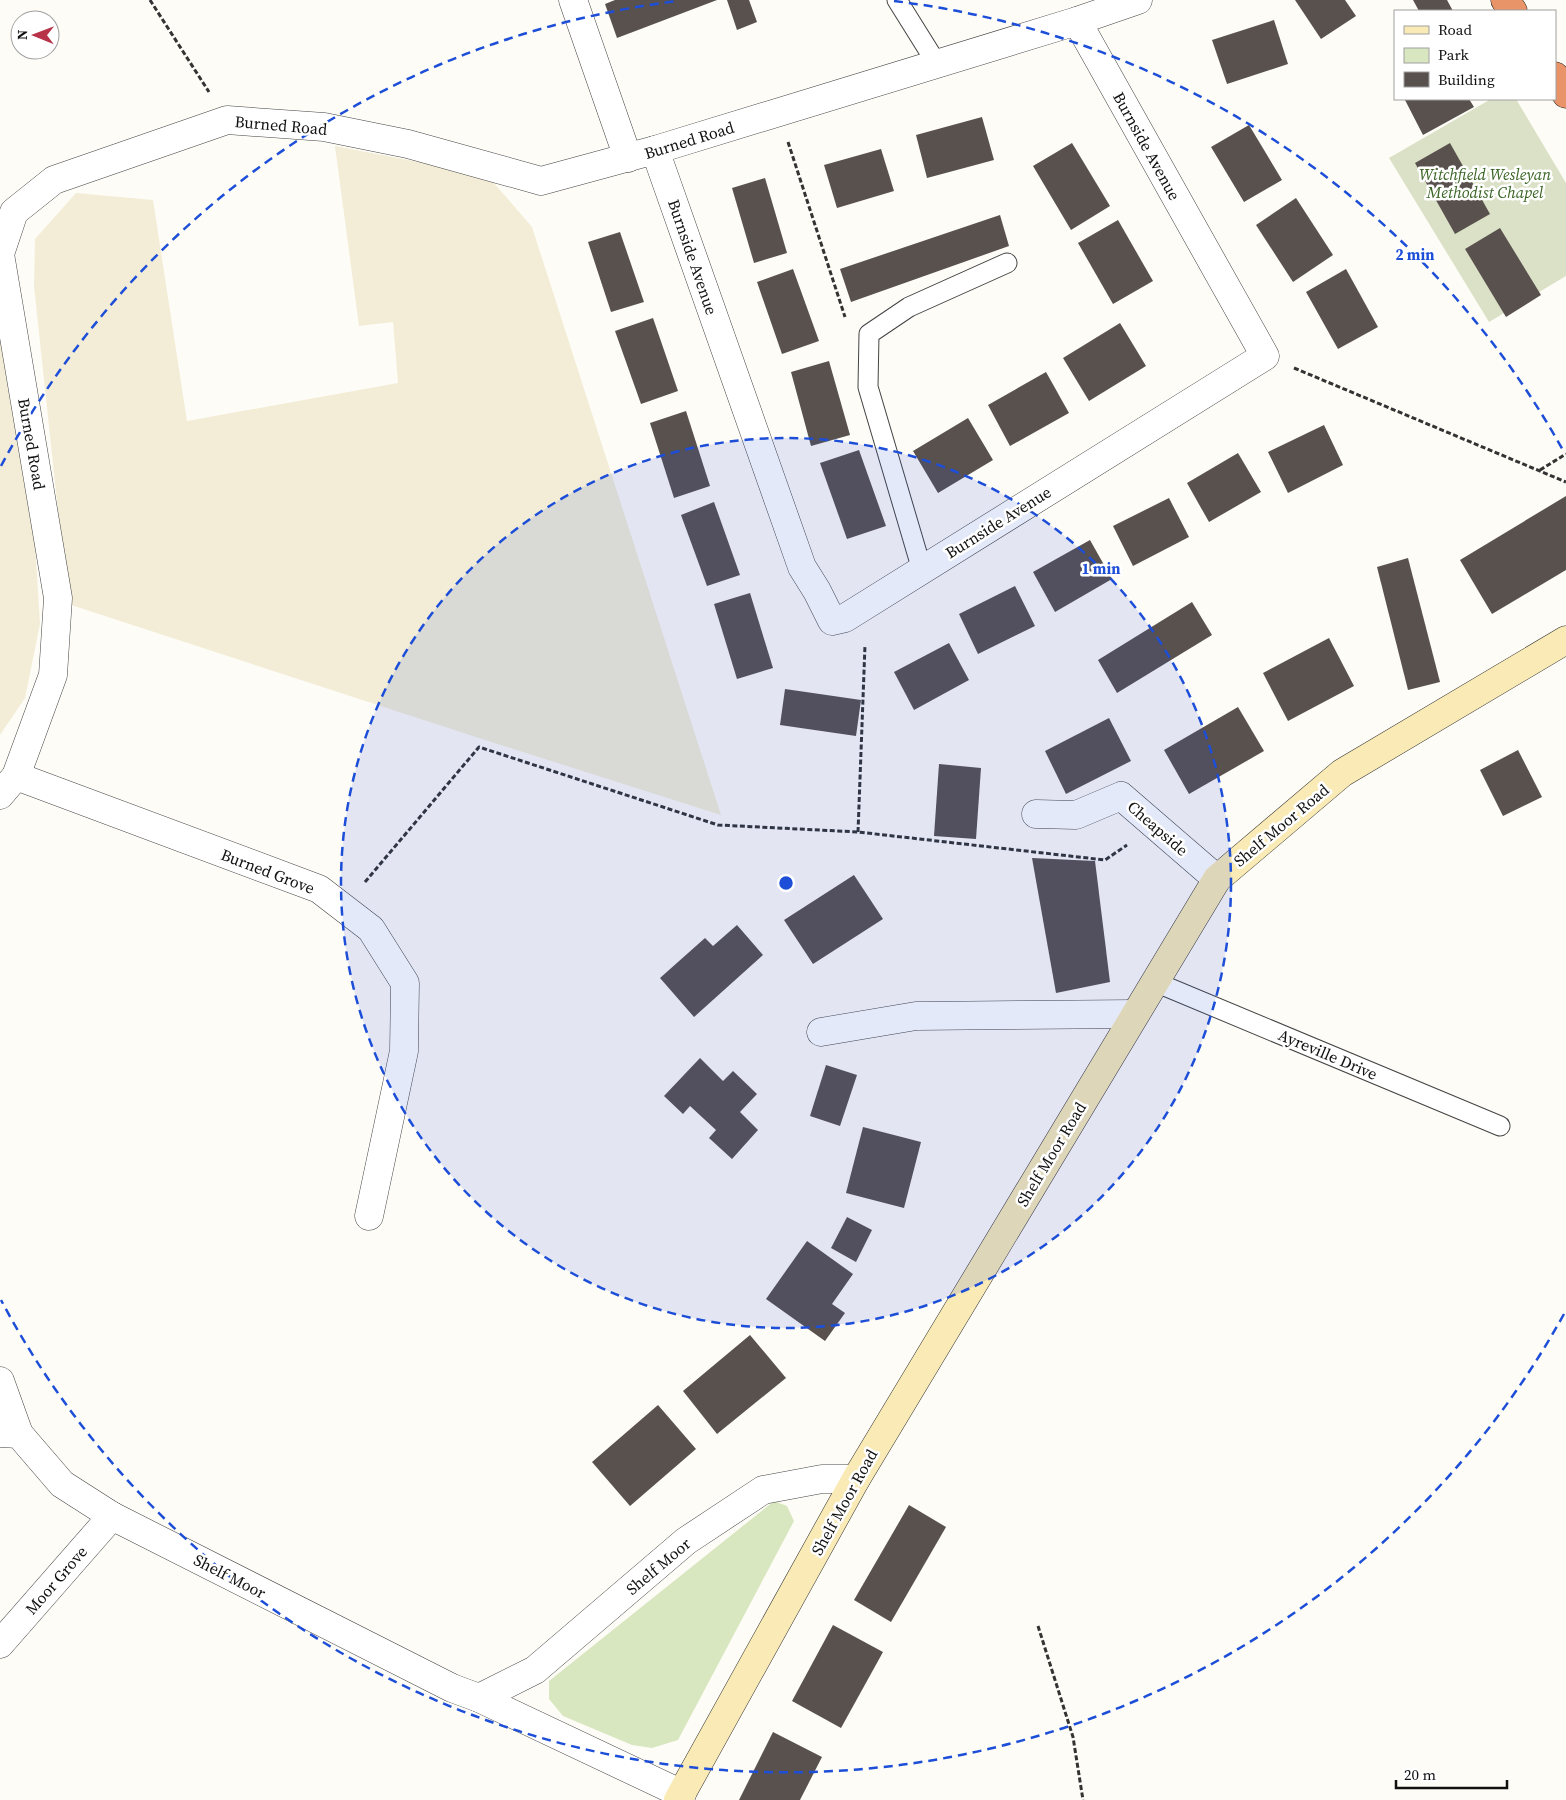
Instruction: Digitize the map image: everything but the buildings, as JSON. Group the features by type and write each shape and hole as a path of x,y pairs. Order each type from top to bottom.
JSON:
{"highway":[{"path":"1556,78 1566,94"}],"street":[{"path":"573,0 628,158"},
{"name":"Burned Road","path":"8,785 52,675 58,598 0,254 14,212 54,180 227,120 334,129 408,144 541,181 655,150 1076,21 1138,0"},
{"name":"Burnside Avenue","path":"655,150 802,567 832,621 845,618 1265,356 1076,21"},
{"name":"Shelf Moor Road","path":"680,1797 856,1479 1217,879 1342,773 1566,640"},
{"name":"Burned Grove","path":"8,785 319,889 371,929 405,983 404,1051 369,1216"},
{"name":"Cheapside","path":"1036,814 1076,815 1120,796 1217,879"},
{"path":"821,1032 916,1016 1135,1014"},
{"name":"Shelf Moor","path":"0,1381 10,1434 62,1484 112,1516 452,1688 479,1698 680,1797"},
{"name":"Shelf Moor","path":"479,1698 535,1670 686,1541 763,1490 822,1478 856,1479"},
{"name":"Moor Grove","path":"0,1644 112,1516"}],"lane":[{"path":"897,0 937,64"},
{"path":"922,570 868,387 869,334 909,307 1007,263"},
{"name":"Ayreville Drive","path":"1155,982 1500,1126"}],"path":[{"path":"150,0 227,120"},
{"path":"778,112 846,320"},
{"path":"1265,356 1566,482"},
{"path":"1539,470 1566,454"},
{"path":"858,832 866,604"},
{"path":"344,908 479,747 718,825 858,832 1105,860 1156,826"},
{"path":"1038,1626 1073,1737 1083,1800"}],"shaded area":[{"path":"335,146 487,175 532,227 721,815 68,604 34,286 35,239 76,193 153,200 187,421 398,383 393,322 359,326"},
{"path":"0,339 32,494 40,624 25,698 0,735"}],"green space":[{"name":"Witchfield Wesleyan Methodist Chapel","path":"1489,100 1517,100 1566,183 1566,276 1489,322 1389,158"},
{"path":"774,1501 787,1506 794,1521 678,1740 652,1748 632,1745 563,1716 549,1699 549,1681"}]}
